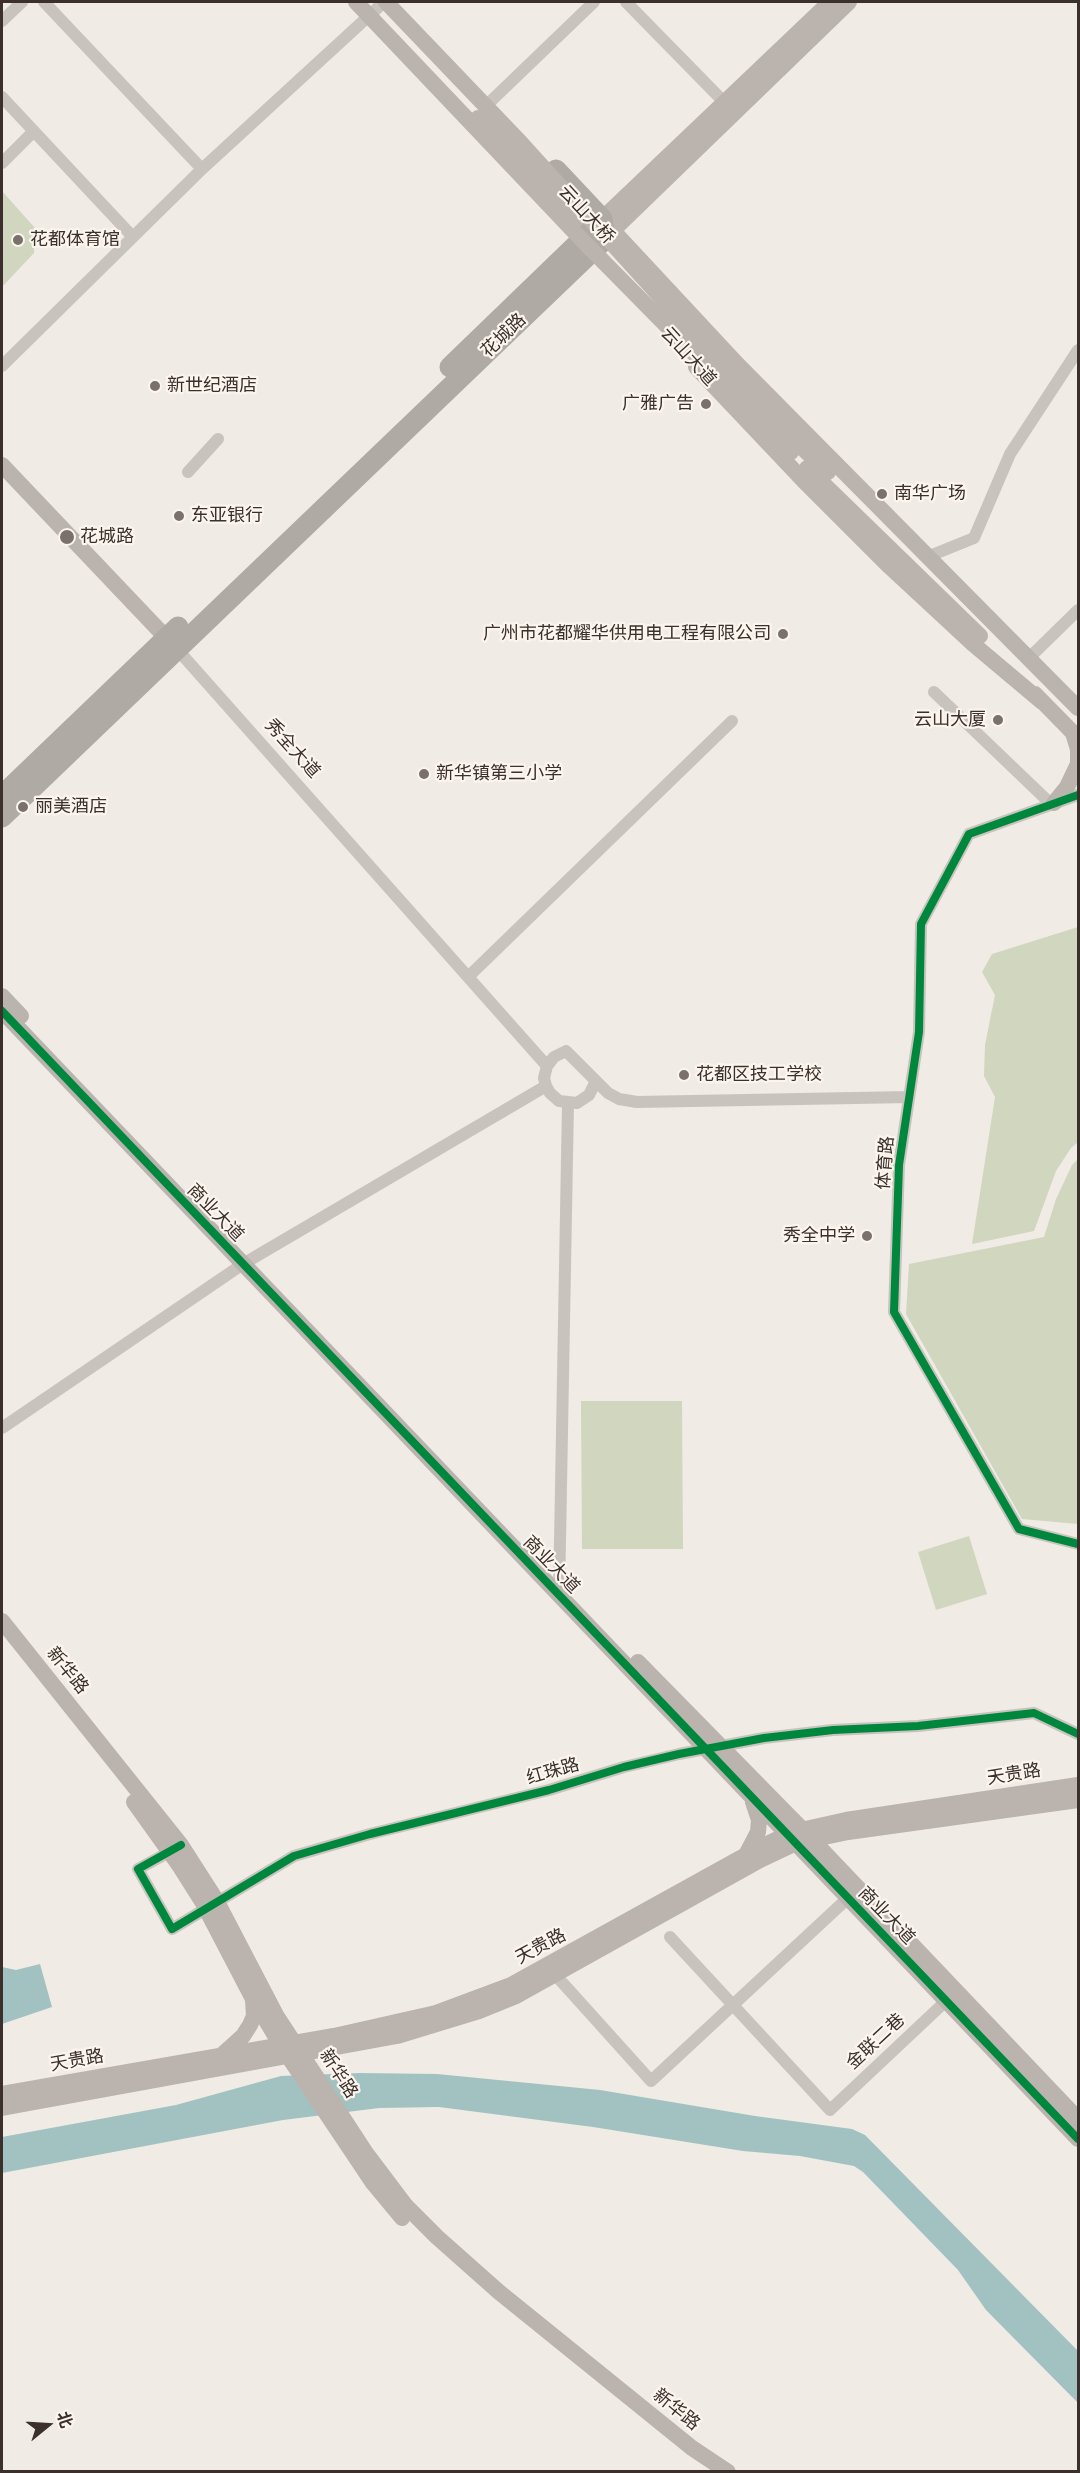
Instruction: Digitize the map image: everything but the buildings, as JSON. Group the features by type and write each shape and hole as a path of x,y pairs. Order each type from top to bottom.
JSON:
{"highway":[{"name":"云山大道","path":"347,2 365,6 597,236"},
{"name":"云山大道","path":"396,2 484,111 549,162 597,236"},
{"name":"花城路","path":"2,796 172,643 597,236"},
{"name":"花城路","path":"2,817 172,643"}],"main road":[{"name":"云山大桥","path":"385,2 521,143 795,448"},
{"name":"花城路","path":"597,236 725,103 830,2"},
{"name":"花城路","path":"597,236 849,2"},
{"path":"365,6 484,111 597,236"},
{"name":"云山大桥","path":"365,6 593,251 795,448"},
{"name":"云山大道","path":"597,236 694,365 835,512 940,614 1042,702"},
{"name":"云山大道","path":"597,236 661,284 1078,708"},
{"name":"云山大道","path":"795,448 1041,672"},
{"name":"云山大道","path":"795,448 1076,735"},
{"name":"秀全大道","path":"2,465 172,643"},
{"path":"1053,804 1066,787 1078,764 1076,735"},
{"name":"商业大道","path":"2,996 247,1261 559,1589 799,1836 848,1898 1078,2139"},
{"name":"商业大道","path":"2,1011 247,1261"},
{"name":"新华路","path":"2,1621 175,1848 267,1998 296,2056"},
{"name":"新华路","path":"2,1635 128,1794 175,1848"},
{"name":"商业大道","path":"713,1748 748,1794 844,1875 1078,2119"},
{"name":"天贵路","path":"2,2108 296,2056 397,2036 439,2024 507,2000 746,1855 846,1820 1078,1785"},
{"path":"746,1855 756,1838 759,1825 756,1810 748,1794"},
{"name":"天贵路","path":"552,1971 760,1860 799,1836 848,1832 1078,1800"},
{"path":"844,1875 837,1862 836,1848 840,1838 848,1832"},
{"name":"新华路","path":"212,1905 252,1996 296,2056 339,2121 373,2183 412,2229 491,2300 708,2472"},
{"path":"222,2055 243,2036 254,2016 252,1996"},
{"name":"天贵路","path":"2,2094 222,2055 296,2056"},
{"name":"新华路","path":"339,2121 392,2188 437,2237 535,2321 693,2448 728,2472"}],"street":[{"path":"2,20 22,2"},
{"path":"44,2 202,169"},
{"path":"2,366 365,6 385,2"},
{"path":"484,111 594,2"},
{"path":"626,2 725,103"},
{"path":"2,97 132,236"},
{"path":"2,164 34,131"},
{"path":"927,557 974,538 1010,454 1078,350"},
{"path":"188,472 218,439"},
{"path":"1028,659 1078,610"},
{"name":"秀全大道","path":"172,643 547,1066"},
{"path":"934,692 1053,804"},
{"path":"468,977 732,721"},
{"name":"体育路","path":"1078,795 969,834 921,924 919,1032 899,1165 894,1312 1019,1529 1078,1544"},
{"path":"596,1080 589,1095 577,1102 568,1103 554,1098 544,1078 547,1066 554,1057 566,1051 596,1080 608,1093 619,1100 637,1102 909,1097"},
{"path":"2,1428 247,1261 546,1086"},
{"path":"559,1589 568,1103"},
{"name":"红珠路","path":"175,1848 138,1869 172,1929 294,1856 370,1834 549,1790 624,1767 764,1738 833,1730 918,1726 1034,1713 1078,1734"},
{"path":"552,1971 651,2082 848,1898"},
{"path":"670,1937 734,2004"},
{"name":"金联二巷","path":"734,2004 830,2109 946,2001"}],"green space":[{"name":"花都体育馆","path":"2,191 35,228 34,253 2,287"},
{"path":"1078,927 1078,1142 1071,1148 1056,1171 1034,1231 972,1244 995,1097 984,1076 985,1045 995,995 982,972 992,954"},
{"path":"1078,1159 1078,1524 1022,1519 906,1314 909,1264 1044,1237 1056,1199 1072,1165"},
{"path":"581,1401 682,1401 683,1549 582,1549"},
{"path":"969,1536 987,1594 936,1610 918,1552"}],"water":[{"path":"40,1964 52,2007 2,2024 2,1967 16,1970"},
{"path":"360,2073 437,2074 600,2090 755,2116 852,2129 865,2135 1078,2351 1078,2403 986,2310 958,2270 863,2172 854,2166 800,2156 743,2151 593,2127 439,2107 379,2108 283,2120 2,2173 2,2137 176,2105 281,2076"}],"cycle path":[{"path":"1078,795 969,834 921,924 919,1032 899,1165 894,1312 1019,1529 1078,1544"},
{"path":"2,1011 1078,2139"},
{"path":"181,1845 138,1869 172,1929 294,1856 370,1834 549,1790 624,1767 679,1754 764,1738 833,1730 918,1726 1034,1713 1078,1734"}],"place":[{"name":"花都体育馆","path":"18,240"},
{"name":"新世纪酒店","path":"155,386"},
{"name":"广雅广告","path":"706,404"},
{"name":"南华广场","path":"882,494"},
{"name":"东亚银行","path":"179,516"},
{"name":"花城路","path":"67,537"},
{"name":"广州市花都耀华供用电工程有限公司","path":"783,634"},
{"name":"云山大厦","path":"998,720"},
{"name":"新华镇第三小学","path":"424,774"},
{"name":"丽美酒店","path":"23,807"},
{"name":"花都区技工学校","path":"684,1075"},
{"name":"秀全中学","path":"867,1236"}]}
